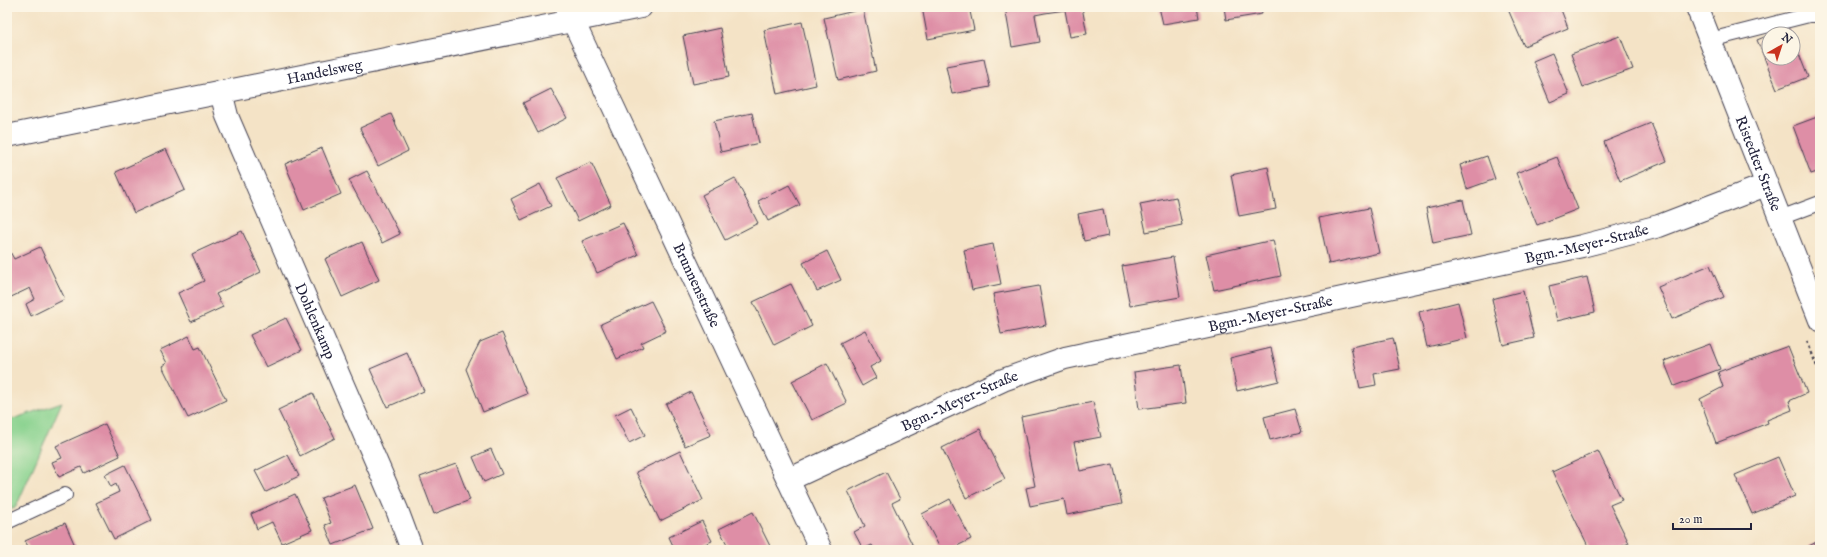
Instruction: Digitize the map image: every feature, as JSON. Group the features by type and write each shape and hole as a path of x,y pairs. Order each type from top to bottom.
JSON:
{"street":[{"name":"Handelsweg","path":"7,136 221,92 569,14 641,7"},
{"name":"Ristedter Straße","path":"1697,7 1820,320"},
{"name":"Brunnenstraße","path":"569,14 821,550"},
{"name":"Dohlenkamp","path":"221,92 227,116 397,510 412,550"},
{"name":"Bgm.-Meyer-Straße","path":"788,480 1003,380 1065,358 1582,246 1659,226 1766,184"}],"lane":[{"path":"1710,40 1809,16 1820,15"},
{"path":"1780,218 1820,203"},
{"path":"7,522 65,495"}],"green space":[{"path":"62,402 16,507 7,511 7,421"}],"building":[{"path":"922,7 969,7 974,30 928,39"},
{"path":"1005,7 1082,7 1087,34 1070,37 1065,10 1045,13 1035,15 1040,42 1012,47"},
{"path":"1159,7 1197,7 1199,18 1163,24"},
{"path":"1224,7 1261,7 1262,14 1226,20"},
{"path":"1507,7 1560,7 1568,28 1524,46"},
{"path":"863,9 876,71 838,80 824,18"},
{"path":"802,22 816,85 777,94 764,30"},
{"path":"720,28 729,77 693,84 683,36"},
{"path":"1620,36 1633,69 1583,87 1571,54"},
{"path":"1761,38 1761,50 1757,40"},
{"path":"1552,53 1569,94 1550,102 1533,61"},
{"path":"984,59 990,87 952,94 946,66"},
{"path":"1801,59 1808,77 1777,89 1768,66 1801,66"},
{"path":"551,89 567,118 538,133 523,103"},
{"path":"752,113 759,143 721,152 714,121"},
{"path":"391,114 408,151 378,166 360,128"},
{"path":"1820,116 1820,171 1811,174 1793,126"},
{"path":"1651,123 1667,161 1620,181 1604,142"},
{"path":"322,148 341,194 304,210 285,164"},
{"path":"166,149 185,190 134,213 116,172"},
{"path":"1487,156 1495,179 1467,189 1460,165"},
{"path":"1557,157 1578,209 1537,225 1516,173"},
{"path":"591,162 611,205 578,221 557,178"},
{"path":"1268,167 1276,209 1239,216 1231,175"},
{"path":"367,171 400,234 382,243 349,180"},
{"path":"735,178 758,223 725,240 702,195"},
{"path":"540,184 551,206 521,220 511,199"},
{"path":"789,185 800,205 768,221 758,201"},
{"path":"1176,197 1182,225 1146,232 1140,204"},
{"path":"1463,200 1471,235 1433,243 1426,208"},
{"path":"1369,208 1379,253 1329,264 1319,218"},
{"path":"1103,209 1108,236 1084,241 1078,214"},
{"path":"623,223 638,255 597,273 582,241"},
{"path":"242,231 261,272 216,294 223,307 191,322 178,293 204,281 192,254"},
{"path":"1273,240 1281,276 1214,290 1206,255"},
{"path":"362,242 379,280 342,297 325,259"},
{"path":"993,244 1001,284 972,290 964,250"},
{"path":"7,246 14,259 40,247 65,299 31,316 26,304 35,299 30,288 7,299"},
{"path":"827,251 841,280 817,291 803,263"},
{"path":"1173,257 1180,297 1130,306 1122,266"},
{"path":"1710,265 1724,297 1672,319 1658,287"},
{"path":"1587,277 1595,312 1557,321 1549,286"},
{"path":"791,284 812,326 774,345 753,302"},
{"path":"1039,286 1046,325 1001,334 993,294"},
{"path":"1523,291 1534,338 1503,345 1492,299"},
{"path":"651,301 666,331 641,343 643,347 617,359 601,324"},
{"path":"1458,302 1467,338 1427,347 1419,312"},
{"path":"286,318 302,350 266,367 250,335"},
{"path":"865,330 881,361 870,367 876,378 862,386 840,343"},
{"path":"502,333 527,394 483,412 466,369 480,342"},
{"path":"189,336 195,349 200,347 226,400 188,418 162,366 167,363 160,350"},
{"path":"1393,338 1400,369 1374,374 1376,385 1360,388 1351,347"},
{"path":"1710,344 1720,369 1674,386 1664,361"},
{"path":"1788,346 1807,393 1789,401 1792,410 1767,420 1768,423 1716,443 1700,399 1723,387 1718,372"},
{"path":"1271,348 1279,381 1237,391 1230,358"},
{"path":"407,353 424,391 387,407 370,369"},
{"path":"827,363 847,403 812,420 792,381"},
{"path":"1181,365 1186,403 1139,409 1134,372"},
{"path":"691,392 711,435 685,446 666,404"},
{"path":"313,393 335,438 300,456 278,410"},
{"path":"1093,402 1101,437 1074,442 1080,471 1113,464 1122,504 1067,515 1064,499 1030,506 1026,488 1035,486 1021,417"},
{"path":"631,407 645,435 629,443 615,415"},
{"path":"1295,409 1302,432 1270,440 1264,417"},
{"path":"105,424 120,456 84,473 81,467 59,477 52,462 62,458 56,446"},
{"path":"980,429 1005,479 966,498 942,448"},
{"path":"491,449 502,474 484,482 473,457"},
{"path":"680,451 703,500 660,521 636,472"},
{"path":"1598,451 1622,500 1610,505 1629,543 1615,550 1590,550 1552,472"},
{"path":"288,455 299,476 266,492 255,471"},
{"path":"1778,457 1795,496 1752,514 1735,475"},
{"path":"456,464 470,500 434,514 420,477"},
{"path":"125,465 152,520 114,539 96,503 119,492 116,484 111,487 105,475"},
{"path":"886,472 900,499 892,503 913,546 906,550 875,550 872,545 863,549 854,532 865,526 848,491"},
{"path":"355,485 373,529 333,545 325,525 331,523 321,498"},
{"path":"295,494 312,530 282,543 272,522 257,529 251,514"},
{"path":"950,499 971,539 949,550 941,550 922,514"},
{"path":"753,512 772,550 730,550 719,529"},
{"path":"702,521 712,541 693,550 675,550 669,537"},
{"path":"65,523 77,550 30,550 25,541"},
{"path":"1820,540 1820,550 1811,550 1809,546"},
{"path":"287,546 289,550 278,550"}]}
